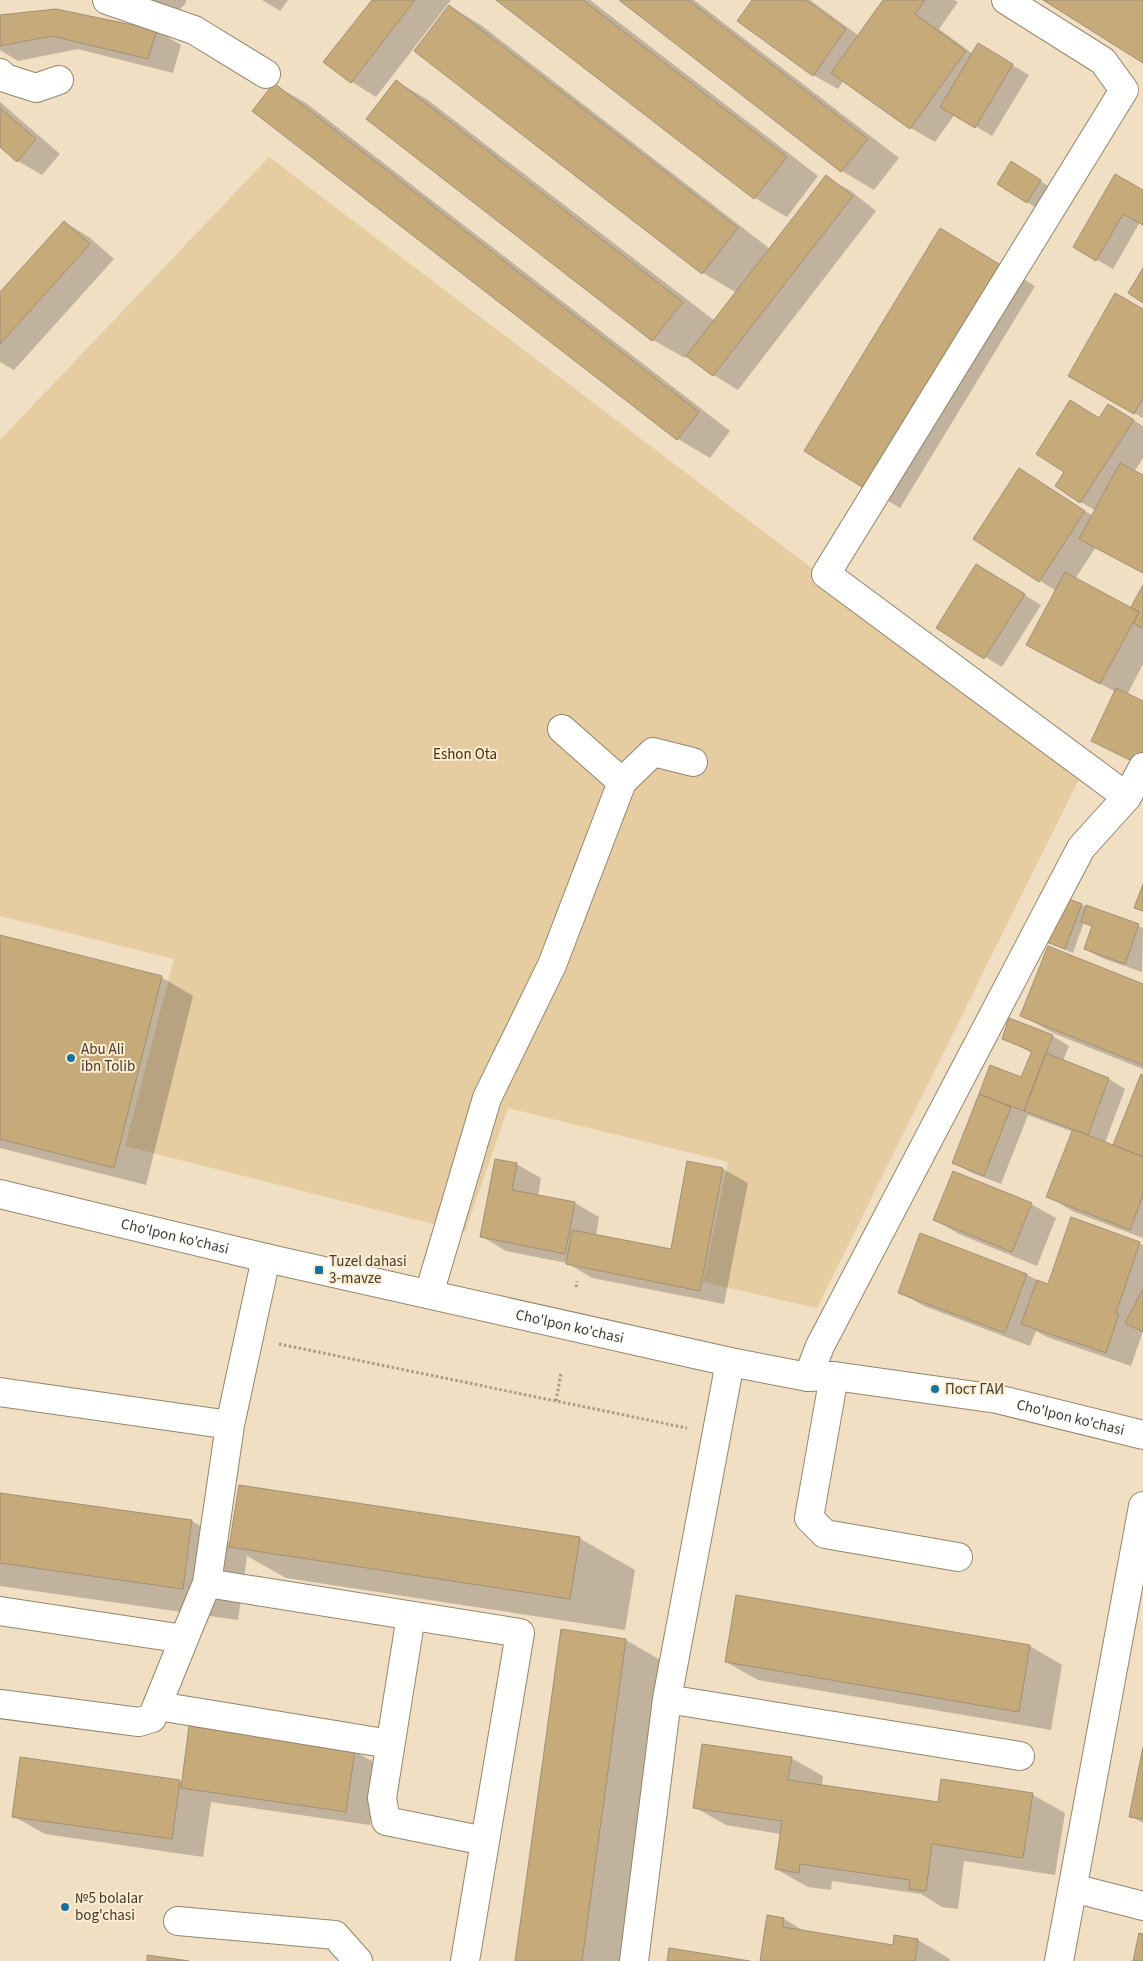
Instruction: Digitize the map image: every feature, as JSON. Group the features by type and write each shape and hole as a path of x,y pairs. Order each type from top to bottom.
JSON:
{"street":[{"path":"107,0 194,30 266,74"},
{"path":"1006,0 1103,61 1124,90 826,574 1127,797"},
{"path":"0,73 5,78 36,88 59,80"},
{"path":"562,729 622,782"},
{"path":"429,1294 487,1098 552,965 622,782 653,752 693,762"},
{"path":"958,1557 826,1534 809,1518 821,1377 820,1346 1081,848 1127,797 1143,767"},
{"name":"Cho'lpon ko'chasi","path":"0,1194 266,1258 730,1362 821,1377 997,1399 1143,1434"},
{"path":"0,1704 139,1722 152,1718 207,1583 230,1425 266,1258"},
{"path":"634,1961 667,1699 730,1362"},
{"path":"0,1392 230,1425"},
{"path":"1060,1961 1143,1506"},
{"path":"207,1583 520,1633 465,1961"},
{"path":"0,1611 184,1639"},
{"path":"411,1616 382,1798 386,1821 485,1841"},
{"path":"667,1699 1020,1756"},
{"path":"158,1706 390,1744"},
{"path":"1073,1888 1143,1906"},
{"path":"178,1921 335,1935 358,1961"}],"path":[{"path":"576,1287 577,1281"},
{"path":"249,1337 686,1427"},
{"path":"556,1401 561,1373"}],"green space":[{"name":"Eshon Ota","path":"269,157 1082,773 817,1308 703,1282 728,1162 508,1108 465,1232 125,1146 174,959 0,916 0,440"}],"building":[{"path":"372,0 415,0 351,83 323,62"},
{"path":"496,0 583,0 787,157 754,199"},
{"path":"619,0 688,0 868,139 841,172"},
{"path":"752,0 806,0 846,29 813,76 737,21"},
{"path":"883,0 925,0 915,14 966,51 910,129 831,73"},
{"path":"1043,0 1143,0 1143,63"},
{"path":"449,5 738,228 702,274 414,51"},
{"path":"56,9 157,30 148,59 52,36 0,46 0,15"},
{"path":"978,43 1013,64 975,128 940,107"},
{"path":"396,80 683,302 652,341 366,119"},
{"path":"274,83 699,412 677,440 252,111"},
{"path":"0,108 36,139 17,162 0,147"},
{"path":"1011,161 1041,180 1027,203 997,184"},
{"path":"1115,174 1143,190 1143,225 1123,214 1096,261 1073,247"},
{"path":"826,175 853,196 713,376 686,356"},
{"path":"64,221 90,244 0,344 0,292"},
{"path":"940,228 1004,267 867,490 804,451"},
{"path":"1143,268 1143,303 1128,293"},
{"path":"1115,293 1143,309 1143,398 1134,414 1068,376"},
{"path":"1070,400 1099,418 1108,404 1134,420 1080,503 1055,486 1064,472 1036,454"},
{"path":"1120,463 1143,475 1143,573 1079,539"},
{"path":"1019,468 1085,511 1039,582 973,539"},
{"path":"976,564 1025,594 984,659 936,628"},
{"path":"1065,572 1139,612 1100,684 1026,645"},
{"path":"1143,585 1143,628 1133,623 1139,612 1131,607"},
{"path":"1116,688 1143,701 1143,759 1140,765 1091,741"},
{"path":"1143,884 1143,911 1134,908"},
{"path":"1061,896 1082,904 1065,949 1044,941"},
{"path":"1086,905 1139,924 1125,964 1084,949 1092,926 1081,922"},
{"name":"Abu Ali ibn Tolib","path":"0,935 162,976 114,1168 0,1139"},
{"path":"1048,946 1143,984 1143,1065 1020,1016"},
{"path":"1009,1018 1053,1035 1024,1111 979,1094 990,1065 1021,1077 1032,1051 1002,1039"},
{"path":"1046,1053 1109,1078 1088,1135 1024,1111"},
{"path":"1141,1074 1143,1075 1143,1157 1113,1145"},
{"path":"979,1094 1011,1107 984,1176 952,1163"},
{"path":"1073,1129 1143,1157 1143,1195 1130,1230 1046,1197"},
{"path":"495,1159 517,1163 512,1190 575,1202 565,1254 480,1237"},
{"path":"687,1161 723,1168 700,1291 566,1264 572,1230 671,1249"},
{"path":"953,1171 1032,1203 1012,1252 933,1220"},
{"path":"1071,1217 1140,1242 1116,1313 1119,1314 1106,1353 1021,1324 1037,1280 1048,1284"},
{"path":"920,1233 1027,1274 1005,1333 898,1293"},
{"path":"1143,1289 1143,1332 1125,1323"},
{"path":"239,1485 580,1537 570,1599 229,1547"},
{"path":"0,1493 192,1520 183,1589 0,1563"},
{"path":"736,1595 1030,1645 1019,1712 725,1662"},
{"path":"561,1629 626,1639 582,1961 515,1961"},
{"path":"189,1726 355,1750 346,1812 181,1788"},
{"path":"702,1744 792,1757 788,1780 938,1802 941,1779 1033,1793 1023,1858 932,1844 926,1891 909,1889 910,1880 800,1864 799,1873 775,1869 782,1821 693,1808"},
{"path":"1143,1747 1143,1819 1129,1817"},
{"path":"20,1757 180,1780 172,1839 12,1817"},
{"path":"767,1915 784,1918 783,1927 893,1945 894,1935 918,1939 915,1961 760,1961"},
{"path":"1139,1933 1143,1934 1143,1961 1133,1961"},
{"path":"669,1948 750,1961 667,1961"},
{"path":"147,1955 189,1961 147,1961"}],"place":[{"name":"Abu Ali ibn Tolib","path":"71,1058"},
{"name":"Tuzel dahasi 3-mavze","path":"319,1270"},
{"name":"Пост ГАИ","path":"935,1389"},
{"name":"№5 bolalar bog'chasi","path":"65,1907"}]}
